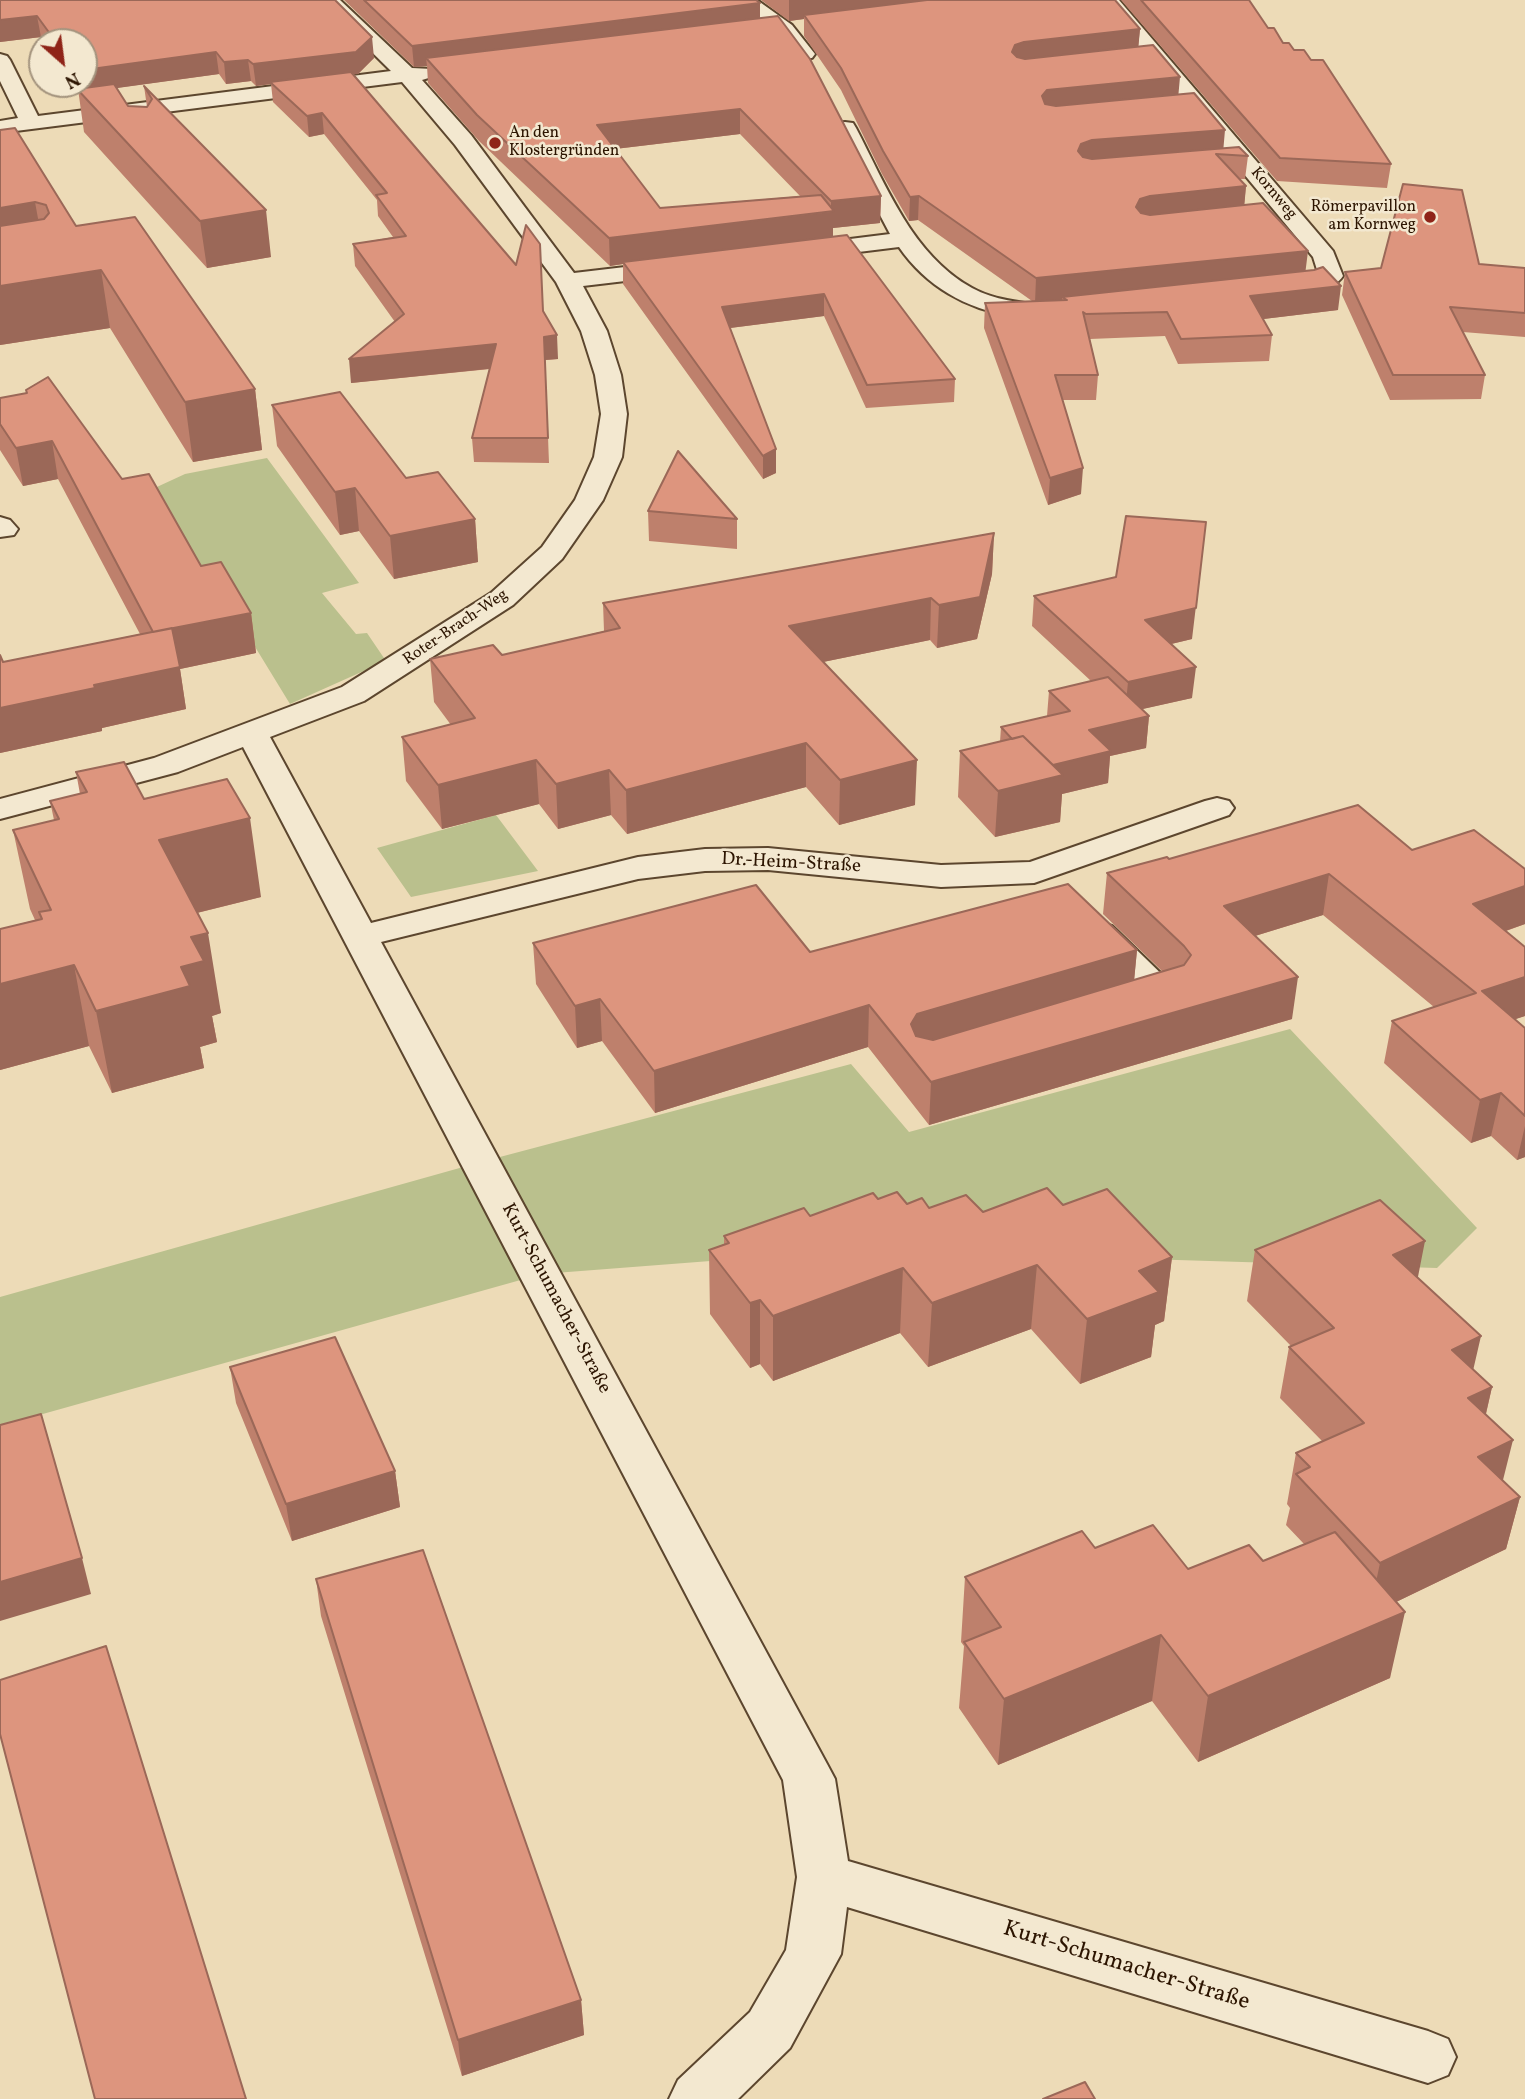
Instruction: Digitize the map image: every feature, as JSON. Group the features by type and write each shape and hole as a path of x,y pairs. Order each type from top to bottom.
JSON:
{"street":[{"name":"Roter-Brach-Weg","path":"0,809 166,765 353,694 502,599 552,553 589,499 608,457 614,414 608,375 594,331 568,281 463,140 407,75 329,0"},
{"name":"Kornweg","path":"1109,0 1325,256 1331,268 1331,276 1311,285 1258,290"},
{"path":"752,6 812,26"},
{"path":"759,32 786,19"},
{"path":"786,19 813,68"},
{"path":"1130,60 1157,57"},
{"path":"0,60 31,124"},
{"path":"0,127 449,70"},
{"path":"833,105 904,239 934,275 981,303 1009,311 1060,311"},
{"path":"1172,108 1198,106"},
{"path":"124,112 138,134"},
{"path":"1219,162 1244,160"},
{"path":"1264,216 1290,214"},
{"path":"783,255 904,239"},
{"path":"568,281 703,265"},
{"name":"Kurt-Schumacher-Straße","path":"252,734 362,936 461,1128 549,1286 809,1779 824,1877 813,1954 770,2030 698,2099"},
{"name":"Dr.-Heim-Straße","path":"362,936 638,868 705,860 768,859 941,876 1034,872 1217,808"},
{"path":"1034,872 1164,997 1112,1013"},
{"name":"Kurt-Schumacher-Straße","path":"824,1877 1428,2057"}],"green space":[{"path":"267,458 359,583 322,593 356,634 367,633 386,661 290,704 227,601 146,492 185,474"},
{"path":"496,815 538,871 411,897 377,848"},
{"path":"1290,1029 1477,1228 1437,1268 853,1250 542,1274 0,1426 0,1297 481,1162 851,1064 909,1132"}],"building":[{"path":"0,0 335,0 372,37 356,52 253,64 248,60 224,62 216,52 98,68 98,28 46,28 37,16 0,20"},
{"path":"364,0 756,0 760,3 412,46"},
{"path":"927,0 1115,0 1140,29 1024,42 1015,45 1012,52 1025,59 1153,45 1180,77 1047,90 1042,96 1045,104 1056,106 1194,93 1225,130 1092,140 1081,144 1078,151 1083,157 1092,159 1239,147 1248,156 1216,154 1246,186 1150,196 1140,199 1136,207 1141,213 1150,215 1263,203 1308,251 1036,278 919,196 910,197 883,151 841,68 804,15"},
{"path":"1141,0 1249,0 1268,28 1274,28 1283,43 1289,43 1294,50 1304,50 1311,60 1323,60 1391,164 1280,158"},
{"path":"778,16 810,59 881,196 831,201 740,109 597,125 660,208 821,195 834,211 609,238 477,115 426,58"},
{"path":"351,72 516,265 526,225 540,244 543,311 557,335 544,337 548,438 472,438 496,344 349,359 404,314 353,244 406,236 376,195 387,193 322,113 307,116 270,82"},
{"path":"114,84 128,106 147,107 152,99 144,86 266,210 200,221 85,98 98,98 98,86"},
{"path":"15,128 76,226 135,217 255,389 185,402 101,270 0,286 0,226 44,219 49,213 46,205 35,202 0,208 0,130"},
{"path":"1403,184 1462,190 1479,264 1525,268 1525,313 1450,307 1485,375 1393,375 1345,272 1381,268"},
{"path":"847,235 955,379 867,385 824,294 722,307 776,449 763,456 623,262"},
{"path":"1323,267 1341,286 1250,296 1272,335 1181,339 1167,312 1083,312 1098,375 1055,375 1083,468 1050,478 985,303 1067,300 1062,297"},
{"path":"48,377 122,479 149,474 201,566 221,562 251,613 153,632 52,441 16,448 0,424 0,398 27,393 26,390"},
{"path":"340,392 406,478 438,472 475,519 390,536 355,488 335,492 272,405"},
{"path":"678,451 737,519 648,511"},
{"path":"1126,516 1206,522 1196,608 1145,620 1196,667 1128,682 1034,596 1116,577"},
{"path":"994,533 980,597 939,605 931,598 789,626 917,760 840,780 806,743 626,790 609,770 556,784 536,760 438,785 402,737 475,718 430,659 493,645 502,655 620,628 603,603"},
{"path":"172,628 180,667 0,708 0,655 3,662"},
{"path":"1108,677 1149,716 1089,730 1111,751 1053,765 1023,736 1012,739 1001,727 1070,711 1049,691"},
{"path":"1023,736 1063,775 998,791 960,751"},
{"path":"124,762 144,799 227,779 250,818 159,840 208,933 191,937 204,961 181,967 190,986 96,1011 74,965 0,984 0,929 42,919 39,912 51,910 13,830 59,819 50,801 87,792 76,772"},
{"path":"1358,805 1412,850 1474,830 1525,869 1525,886 1473,904 1525,947 1525,977 1482,991 1525,1028 1525,1116 1501,1093 1480,1100 1392,1021 1476,993 1329,874 1224,906 1298,977 931,1082 869,1005 654,1071 600,999 575,1006 533,943 756,885 810,952 1068,884 1137,950 917,1014 911,1024 916,1036 933,1040 1184,965 1191,955 1184,946 1107,873 1167,857 1169,859"},
{"path":"1047,1188 1063,1205 1107,1189 1172,1257 1139,1271 1159,1292 1087,1319 1037,1265 932,1303 903,1268 773,1316 760,1300 750,1303 709,1250 729,1243 724,1236 804,1208 810,1216 873,1193 878,1199 897,1192 907,1204 922,1198 929,1208 966,1195 983,1212"},
{"path":"1380,1200 1425,1241 1393,1255 1481,1336 1452,1350 1492,1387 1468,1398 1513,1440 1478,1457 1520,1497 1380,1563 1296,1474 1310,1467 1296,1453 1364,1423 1289,1347 1334,1328 1255,1250"},
{"path":"335,1337 395,1471 286,1504 230,1367"},
{"path":"41,1414 82,1558 0,1582 0,1425"},
{"path":"1153,1525 1188,1569 1249,1545 1263,1561 1335,1532 1405,1612 1208,1696 1161,1635 1004,1699 964,1642 1001,1627 965,1577 1082,1531 1095,1548"},
{"path":"423,1550 581,2000 458,2040 316,1579"},
{"path":"106,1646 246,2099 95,2099 0,1734 0,1680"},
{"path":"1085,2082 1095,2099 1043,2099"}],"place":[{"name":"An den Klostergründen","path":"495,143"},
{"name":"Römerpavillon am Kornweg","path":"1430,217"}]}
